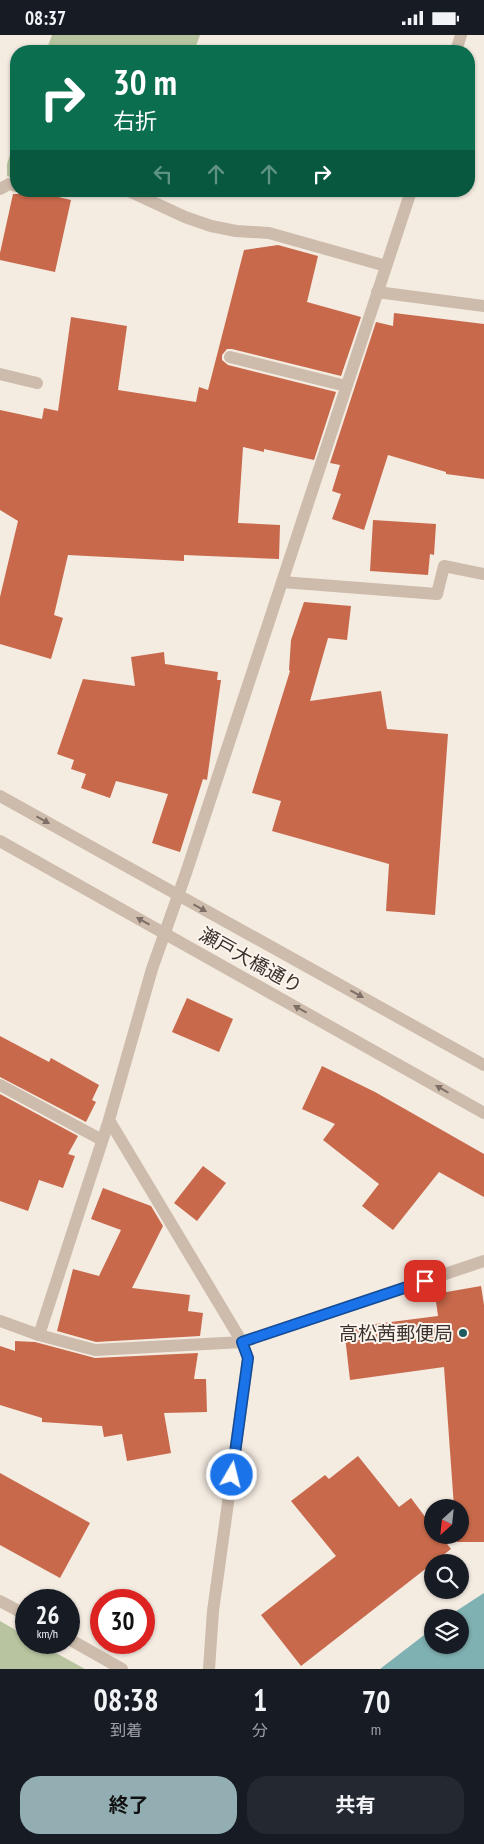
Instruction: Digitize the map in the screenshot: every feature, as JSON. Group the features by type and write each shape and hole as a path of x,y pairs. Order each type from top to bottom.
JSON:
{"street":[{"path":"142,197 185,217 211,226 236,231 269,233 386,266"},
{"path":"39,1335 109,1120 152,969 178,896 408,197"},
{"path":"377,292 484,306"},
{"path":"230,357 346,386"},
{"path":"0,375 37,383"},
{"path":"282,582 437,594 444,567 484,573"},
{"name":"瀬戸大橋通り","path":"0,796 484,1065"},
{"name":"瀬戸大橋通り","path":"0,841 484,1113"},
{"path":"0,1085 102,1140"},
{"path":"109,1120 242,1342 248,1358 213,1611 209,1669"},
{"path":"0,1321 39,1335 95,1350 242,1342 484,1261"},
{"path":"0,1601 15,1609"},
{"path":"80,1645 122,1669"}],"green space":[{"path":"52,35 200,35 196,45 48,45"},
{"path":"10,155 10,177 7,176 7,164"},
{"path":"0,1621 15,1630 15,1654 58,1654 85,1669 0,1669"}],"water":[{"path":"484,1593 484,1669 380,1669 424,1635 424,1654 469,1654 469,1609 459,1609"}],"building":[{"path":"12,197 58,197 71,200 55,272 0,260"},
{"path":"278,245 318,256 307,302 361,317 341,376 232,349 227,349 222,355 222,360 228,365 336,392 314,460 264,449 264,452 243,447 238,523 280,525 279,559 184,555 184,561 68,555 54,615 63,618 51,659 0,644 0,597 18,521 0,510 0,410 42,419 44,408 58,411 71,317 127,326 118,390 196,402 199,387 208,390 244,250"},
{"path":"394,313 484,324 484,479 446,474 446,472 388,455 364,530 332,519 341,494 332,491 340,465 330,463 376,322 393,326"},
{"path":"373,520 436,524 434,555 430,554 428,575 370,571"},
{"path":"304,602 351,606 347,640 328,638 310,701 381,691 387,729 448,734 435,915 386,911 389,864 272,831 281,801 252,793 290,671 291,640"},
{"path":"164,652 165,664 218,672 217,680 221,680 207,780 203,779 180,852 152,843 168,794 116,781 110,798 81,788 86,774 71,769 74,760 57,754 83,679 135,686 131,657"},
{"path":"187,998 233,1019 219,1052 172,1032"},
{"path":"0,1036 49,1062 51,1058 99,1085 92,1100 96,1102 86,1122 0,1077"},
{"path":"322,1066 375,1092 484,1154 484,1197 439,1172 393,1230 362,1206 379,1184 323,1140 335,1124 302,1109"},
{"path":"0,1094 78,1136 68,1154 75,1156 63,1188 39,1180 28,1211 0,1201"},
{"path":"203,1166 226,1183 197,1221 174,1203"},
{"path":"103,1188 151,1206 163,1226 132,1288 190,1295 188,1311 203,1313 200,1336 96,1342 57,1331 73,1269 99,1276 121,1230 91,1219"},
{"path":"481,1286 484,1305 484,1542 469,1542 469,1499 453,1499 444,1367 350,1380 344,1328 438,1316 435,1294"},
{"path":"15,1341 35,1342 95,1358 198,1353 194,1379 206,1379 207,1412 164,1413 171,1453 127,1461 122,1434 104,1437 102,1426 42,1422 42,1418 0,1405 0,1346 15,1351"},
{"path":"358,1456 399,1507 411,1498 424,1515 424,1544 447,1544 451,1549 445,1554 424,1554 424,1570 301,1666 261,1615 336,1556 291,1501 325,1475 329,1479"},
{"path":"0,1473 90,1523 60,1578 0,1545"}],"place":[{"name":"高松茜郵便局","path":"463,1333"}],"route":[{"path":"232,1475 248,1358 242,1342 425,1281"}]}
